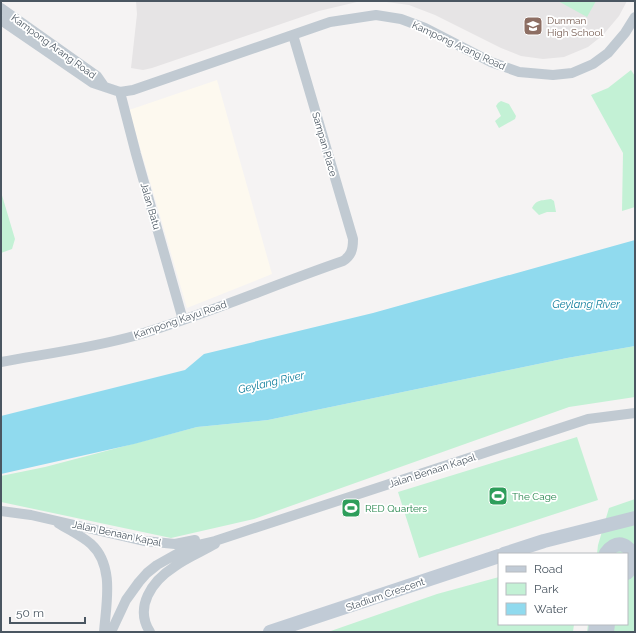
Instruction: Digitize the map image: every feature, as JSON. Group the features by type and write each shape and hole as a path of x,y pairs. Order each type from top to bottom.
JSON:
{"street":[{"name":"Kampong Arang Road","path":"1,8 97,76 104,86"},
{"name":"Kampong Arang Road","path":"1,20 93,83 120,92 132,90 330,22 380,15 402,19 425,28 491,62 519,72 552,75 572,73 593,64 608,53 625,33 635,17"},
{"name":"Sampan Place","path":"293,35 353,239 351,254"},
{"name":"Jalan Batu","path":"120,92 183,320"},
{"name":"Kampong Kayu Road","path":"1,362 79,348 133,336 183,320 295,277 342,262 351,254"},
{"name":"Jalan Benaan Kapal","path":"111,632 126,600 139,582 157,565 189,547 231,535 588,419 635,412"},
{"name":"Jalan Benaan Kapal","path":"1,510 31,514 144,541 175,544 231,535"},
{"path":"507,553 635,518"},
{"name":"Jalan Benaan Kapal","path":"51,519 86,540 104,561 107,586 104,632"},
{"path":"606,553 608,538 612,530 620,521"},
{"path":"150,632 146,626 143,613 144,601 150,589 173,567 231,535"},
{"path":"606,553 616,544 622,544 628,548 633,553 635,562 628,572"},
{"name":"Stadium Crescent","path":"270,632 495,559"}],"shaded area":[{"path":"136,1 361,1 319,11 143,70 131,68 137,14"},
{"name":"Dunman High School","path":"379,1 627,1 619,16 603,35 588,47 564,57 543,59 521,56 501,48 435,15 409,5"},
{"path":"217,80 272,274 187,308 129,110"}],"green space":[{"path":"558,1 596,1 587,17"},
{"path":"631,70 635,76 635,207 622,211 623,153 591,95 608,88"},
{"path":"501,101 509,104 516,116 515,119 499,128 495,121 501,116 496,106"},
{"path":"1,192 15,239 12,249 1,253"},
{"path":"551,199 554,201 556,212 547,212 539,215 532,208 542,200"},
{"path":"635,346 635,397 569,407 254,519 171,538 1,502 1,476 45,467 197,427 268,420 567,358"},
{"name":"The Cage","path":"577,437 598,500 419,558 398,492"},
{"path":"635,499 635,632 587,632 588,625 628,625 628,553 597,553 609,508"},
{"path":"498,577 498,625 574,625 573,632 328,632 437,594"}],"water":[{"name":"Geylang River","path":"635,240 635,346 567,358 268,420 197,427 134,444 1,474 1,416 185,370 204,354 373,313"}],"place":[{"name":"Dunman High School","path":"533,26"},
{"name":"The Cage","path":"498,496"},
{"name":"RED Quarters","path":"351,508"}]}
